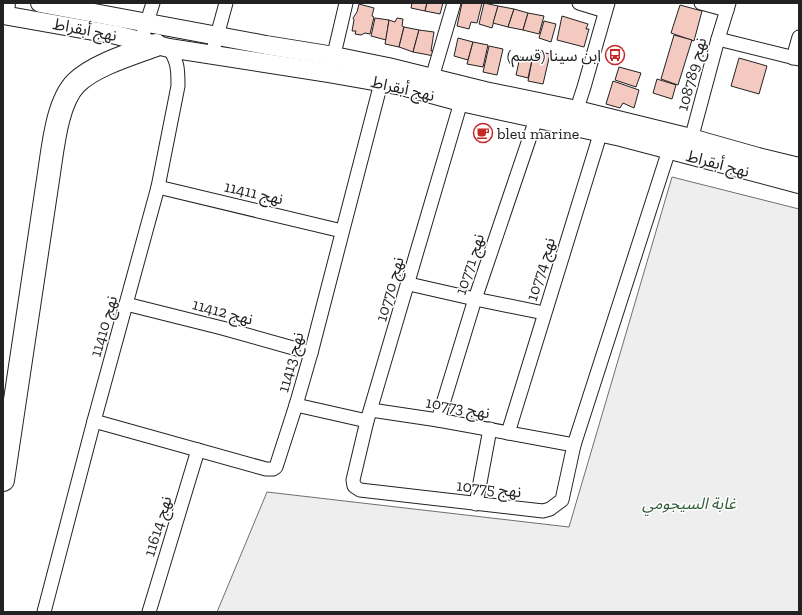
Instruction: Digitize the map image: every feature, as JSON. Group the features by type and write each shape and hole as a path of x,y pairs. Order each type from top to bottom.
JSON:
{"highway":[{"path":"3,13 4,3"},
{"path":"3,480 49,173 60,111 66,96 75,83 84,76 106,64 155,44"}],"street":[{"name":"نهج أبقراط","path":"40,3 266,45 331,64 381,82 402,86 461,102 483,99 577,110 621,137 669,150 689,146 799,184"},
{"path":"153,3 147,23 155,44"},
{"path":"212,54 226,3"},
{"path":"331,64 346,3"},
{"path":"432,78 454,3"},
{"path":"571,127 584,87 606,7 579,3"},
{"path":"701,3 728,7"},
{"name":"نهج 108789","path":"689,146 718,38 728,7"},
{"name":"نهج أبقراط","path":"3,13 155,44 261,63 331,64 388,67 432,78 536,119 571,127 603,125 689,146 758,157 799,167"},
{"path":"718,38 796,59 799,37"},
{"name":"نهج 11410","path":"44,612 158,187 178,86 177,63 174,56 155,44"},
{"name":"نهج 11413","path":"94,421 266,469 273,469 276,467 311,352 381,82"},
{"name":"نهج 10770","path":"354,486 353,480 369,416 461,102"},
{"name":"نهج 10771","path":"438,420 475,299 536,119"},
{"name":"نهج 10774","path":"508,432 603,125"},
{"name":"نهج 10775","path":"354,486 360,490 543,511 550,509 562,500 574,445 669,150"},
{"name":"نهج 11411","path":"158,187 342,231"},
{"path":"408,284 544,313"},
{"name":"نهج 11412","path":"126,304 311,352"},
{"name":"نهج 10773","path":"296,405 369,416 438,420 574,445"},
{"path":"476,504 490,430"},
{"name":"نهج 11614","path":"148,612 198,450"}],"green space":[{"name":"غابة السيجومي","path":"672,177 799,209 799,612 217,612 267,492 569,527"}],"building":[{"path":"412,3 427,3 425,11 411,8"},
{"path":"427,3 443,3 440,14 425,11"},
{"path":"462,3 482,3 477,23 471,22 469,29 457,26"},
{"path":"484,3 498,6 492,28 479,24"},
{"path":"359,4 374,8 372,16 374,17 370,34 355,34 356,31 352,31 353,18 357,12"},
{"path":"680,5 702,11 694,41 671,33"},
{"path":"498,6 514,9 508,27 493,23"},
{"path":"514,9 528,13 523,30 508,27"},
{"path":"528,13 544,16 539,34 523,30"},
{"path":"562,16 588,24 586,29 589,29 584,47 557,40"},
{"path":"375,18 389,20 386,40 371,36"},
{"path":"397,18 403,19 402,26 404,27 399,47 385,44 389,20 395,22"},
{"path":"544,21 556,24 551,42 539,38"},
{"path":"404,27 419,30 413,52 399,47"},
{"path":"419,30 434,32 431,51 435,51 434,56 413,52"},
{"path":"674,35 692,40 678,85 661,79"},
{"path":"458,38 473,42 468,60 454,56"},
{"path":"473,42 488,45 483,67 467,64"},
{"path":"489,46 503,49 497,75 483,72"},
{"path":"540,52 550,54 543,84 528,81 533,55 538,56"},
{"path":"520,57 532,60 528,78 516,75"},
{"path":"739,58 767,66 759,94 731,86"},
{"path":"619,67 641,73 636,87 615,80"},
{"path":"657,79 676,85 672,99 653,93"},
{"path":"613,81 639,90 634,108 623,103 620,108 606,104"}],"place":[{"name":"(ابن سينا (قسم","path":"615,55"},
{"name":"bleu marine","path":"483,133"}]}
